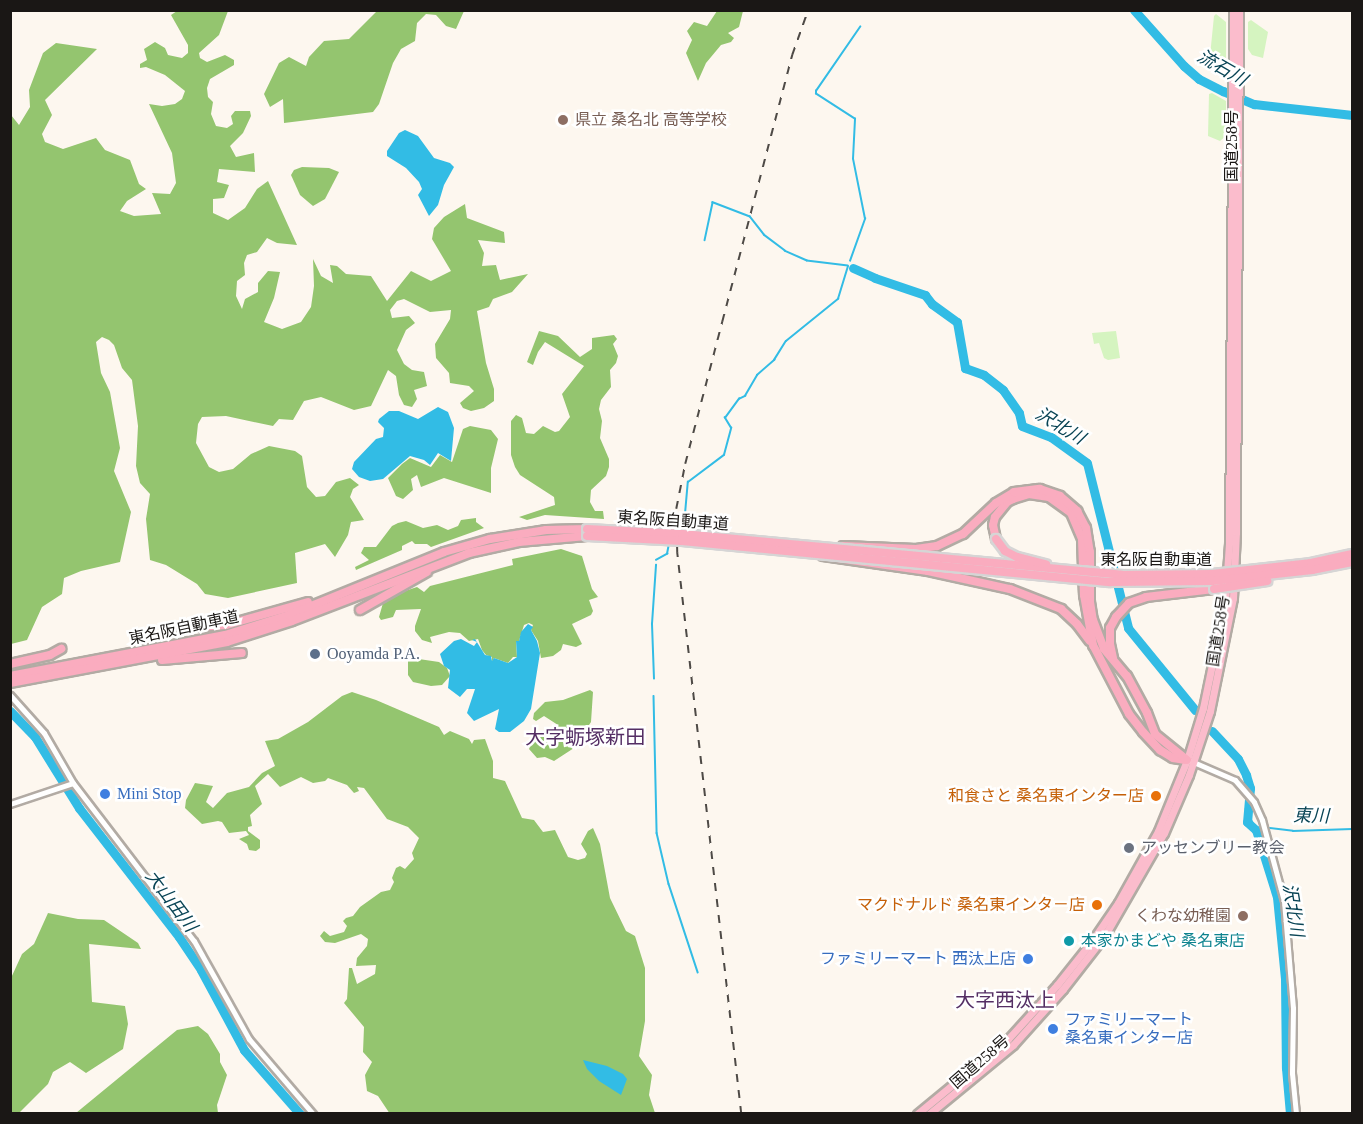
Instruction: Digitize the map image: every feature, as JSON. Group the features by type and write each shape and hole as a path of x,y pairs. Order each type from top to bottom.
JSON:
{"highway":[{"name":"国道258号","path":"1233,10 1235,203"},
{"name":"国道258号","path":"929,1113 1013,1045 1084,963 1111,926 1151,859 1191,761 1213,670 1225,602 1228,557 1239,10"},
{"path":"797,545 926,548 945,543 963,534 996,503 1014,492 1040,489 1060,496 1077,511 1086,528 1090,552 1093,620 1104,649 1127,676 1155,734 1191,761"},
{"path":"1093,645 1084,595 1082,539 1071,513 1049,497 1029,494 1006,502 993,525 996,538 1005,551 1029,561 1147,575"},
{"name":"東名阪自動車道","path":"12,678 225,635 289,615 435,556 490,539 546,530 682,534 1063,571 1147,575 1212,574 1260,570 1353,554"},
{"name":"東名阪自動車道","path":"12,678 25,680 216,644 263,631 438,564 493,547 587,532 1071,579 1162,583 1212,581 1312,570 1353,562"},
{"path":"360,610 427,572 493,547"},
{"path":"817,555 834,560 952,575 1010,589 1061,609 1077,624 1093,645 1130,714 1151,742 1173,758 1191,761"},
{"path":"1114,661 1109,636 1120,611 1129,603 1146,597 1214,589 1298,575 1312,570"},
{"path":"181,628 226,625 352,589"},
{"path":"10,664 50,656 61,649"},
{"path":"134,661 147,662 242,653"},
{"name":"国道258号","path":"917,1113 1008,1039 1071,969 1118,903 1158,831 1191,761"}],"street":[{"path":"10,695 44,733 73,783 194,941 249,1039 313,1113"},
{"path":"1191,761 1225,775 1242,787 1254,802 1262,820 1282,890 1293,1008 1292,1074 1296,1113"},
{"path":"10,804 73,783"}],"green space":[{"path":"378,10 464,11 456,29 446,26 436,15 426,14 417,23 415,41 401,49 393,63 379,104 373,112 284,123 283,99 270,107 264,94 279,63 289,57 306,66 309,57 324,41 349,39"},
{"path":"177,11 228,11 219,35 199,53 200,58 207,62 225,55 234,60 234,65 210,79 207,88 208,97 213,102 211,114 216,126 227,128 233,124 231,116 235,111 250,111 251,116 243,133 230,146 236,157 254,153 255,172 219,169 217,182 229,185 224,198 213,199 213,213 228,220 245,208 257,189 268,181 297,245 277,243 267,238 257,252 247,255 244,263 245,275 237,281 236,296 242,309 245,299 258,292 258,283 268,271 280,272 274,298 264,322 282,329 301,322 311,307 314,286 313,259 321,276 333,283 330,265 337,266 346,274 371,276 387,301 411,271 431,281 451,271 432,239 434,228 444,217 465,204 467,218 504,232 505,243 478,240 484,253 482,266 496,265 500,280 528,274 512,292 493,299 489,307 477,311 486,363 494,389 494,401 484,408 471,411 463,408 460,403 474,391 469,386 450,383 449,373 436,358 435,344 450,319 451,310 430,312 404,299 397,301 390,310 392,318 409,316 415,323 406,330 397,350 404,364 412,370 424,372 427,386 414,390 417,399 412,407 404,405 399,395 396,376 388,370 371,406 354,410 321,397 304,401 293,420 279,419 273,426 226,416 202,417 198,424 196,443 209,467 219,472 233,469 251,454 269,446 295,451 302,456 307,487 316,497 325,496 336,482 350,478 359,485 353,489 350,497 364,520 351,522 348,535 335,557 325,544 295,553 297,583 228,598 205,594 197,584 166,565 150,560 146,519 150,494 140,483 136,466 138,426 132,380 122,368 114,345 102,337 96,342 101,373 110,392 120,448 114,471 131,512 120,562 81,571 64,578 62,594 42,607 27,640 11,644 11,115 19,125 30,107 29,90 43,53 56,43 97,49 45,100 52,115 42,134 45,142 63,149 96,138 105,150 130,160 139,184 146,189 127,201 120,211 134,216 161,214 152,193 170,194 176,183 172,153 149,104 162,106 175,104 182,99 185,91 165,75 146,67 140,68 140,64 147,60 144,49 155,42 165,48 168,55 182,58 188,53 188,45 171,15"},
{"path":"717,11 743,11 739,27 728,33 734,38 731,42 721,45 706,63 698,81 686,53 692,40 687,31 694,22 707,26"},
{"path":"1216,14 1226,22 1226,58 1221,62 1210,56"},
{"path":"1251,20 1268,32 1263,58 1252,55 1248,49 1248,22"},
{"path":"1212,93 1226,101 1226,136 1220,141 1208,136 1209,94"},
{"path":"302,167 329,168 339,172 325,199 313,206 300,195 291,175 294,170"},
{"path":"539,331 558,336 580,357 592,349 592,338 614,335 617,339 613,344 618,356 610,370 611,387 601,400 599,409 602,421 600,438 609,459 609,467 606,476 591,490 590,502 595,511 603,511 604,519 545,515 527,520 519,517 555,505 554,497 520,475 515,467 511,455 511,421 516,415 522,418 526,433 534,434 543,426 555,432 559,431 570,417 562,394 584,366 545,342 533,365 527,362"},
{"path":"1116,331 1120,358 1108,360 1104,358 1099,343 1094,344 1092,333"},
{"path":"470,426 491,430 498,439 491,468 491,493 444,478 421,487 417,475 411,479 413,490 403,499 396,496 388,478 402,464 410,458 431,467 440,455 452,462 463,429"},
{"path":"476,518 476,522 484,528 431,547 427,544 415,544 412,541 402,546 402,550 356,570 355,567 369,560 361,553 364,547 376,547 392,526 398,523 406,521 423,528 437,525 448,530 458,526 461,520"},
{"path":"561,549 582,556 592,589 598,597 589,600 593,611 591,615 572,624 582,644 576,647 563,644 561,650 553,656 541,658 538,641 531,630 533,625 529,623 524,625 519,641 516,642 517,657 513,657 508,663 494,658 492,662 492,657 486,655 482,650 478,639 469,641 460,633 449,632 430,637 432,643 422,640 415,631 421,609 396,610 393,617 381,620 379,617 383,603 402,592 417,587 424,592 430,586 513,565 512,559"},
{"path":"408,659 439,662 447,668 450,676 442,685 431,686 413,682 408,675"},
{"path":"590,690 593,692 591,722 589,725 574,730 574,748 554,761 545,757 537,758 529,749 533,740 543,732 557,729 558,725 544,716 536,721 533,719 534,713 545,702 563,700"},
{"path":"352,692 439,727 444,735 450,731 469,739 472,744 474,740 485,739 493,761 493,778 505,781 522,818 534,820 543,832 555,830 568,857 578,860 585,858 587,854 581,844 588,831 593,828 600,844 610,898 626,931 635,936 645,968 645,1021 639,1056 652,1075 649,1095 655,1113 390,1114 378,1096 367,1091 365,1075 372,1062 363,1052 364,1027 344,1003 347,999 349,968 352,968 357,984 375,974 376,965 356,966 357,958 367,946 368,939 361,934 335,943 325,942 320,936 324,931 330,936 344,932 347,926 343,921 346,918 353,916 360,907 381,892 390,890 396,868 400,866 405,869 414,859 412,853 419,838 408,827 387,819 364,788 357,787 359,791 354,793 347,785 328,778 325,781 313,783 301,777 280,787 268,774 255,786 262,804 250,815 252,826 248,827 248,831 260,840 260,848 256,851 249,850 247,844 239,839 249,835 246,831 229,833 222,822 218,821 202,824 185,808 186,800 195,783 213,786 206,802 213,808 227,793 249,787 262,773 275,766 265,741 278,739 308,722 342,696"},
{"path":"48,913 78,919 104,920 138,943 141,949 89,944 92,1002 125,1006 128,1024 123,1049 86,1073 70,1062 53,1072 48,1084 19,1113 11,1113 11,978 22,954 34,944"},
{"path":"198,1026 208,1034 220,1054 220,1062 227,1075 217,1105 218,1113 76,1113 177,1030"}],"water":[{"path":"405,130 418,136 434,158 450,163 454,167 444,185 438,205 429,216 418,195 422,189 419,182 406,168 387,156 387,151 399,133"},
{"path":"438,407 448,412 454,428 451,461 438,453 430,465 424,460 410,456 383,479 370,481 359,477 352,469 354,462 376,439 383,437 384,428 378,422 389,411 399,411 418,419"},
{"path":"528,624 533,627 531,630 540,653 531,709 524,721 510,732 499,732 495,729 499,709 474,721 467,713 475,689 467,689 460,697 448,688 450,670 444,666 440,654 454,641 461,639 474,646 477,642 485,655 491,656 492,661 494,658 508,663 517,657 516,641 519,641 521,632"},
{"path":"583,1060 607,1066 623,1074 627,1079 621,1095 599,1081 587,1069"}],"waterway":[{"name":"流石川","path":"1134,10 1184,66 1199,79 1223,91 1254,104 1352,115"},
{"path":"850,261 865,219 853,159 855,119 816,94 816,91 860,27"},
{"path":"680,517 685,514 688,482 724,455 731,428 725,418 739,399 745,396 757,375 774,360 786,341 838,299 848,266 807,261 785,251 764,235 750,217 713,203 705,240"},
{"name":"沢北川","path":"853,268 925,295 932,304 957,322 965,368 984,375 1003,390 1019,413 1022,426 1051,437 1087,463 1128,628 1195,710"},
{"path":"668,531 668,519 672,517"},
{"path":"656,560 667,554 669,544"},
{"path":"654,679 652,624 656,565"},
{"path":"654,696 657,833 669,884 698,972"},
{"name":"大山田川","path":"10,711 35,737 79,808 179,937 201,970 244,1050 300,1114"},
{"name":"沢北川","path":"1212,731 1238,759 1246,775 1250,788 1247,822 1256,830 1277,897 1285,979 1286,1068 1290,1114"},
{"name":"東川","path":"1246,809 1254,825"},
{"name":"東川","path":"1270,828 1293,831 1352,829"}],"railway":[{"path":"741,1114 677,553 676,509 685,464 792,55 808,10"}],"place":[{"name":"県立 桑名北 高等学校","path":"563,120"},
{"name":"Ooyamda P.A.","path":"315,654"},
{"name":"Mini Stop","path":"105,794"},
{"name":"和食さと 桑名東インター店","path":"1156,796"},
{"name":"アッセンブリー教会","path":"1129,848"},
{"name":"マクドナルド 桑名東インタ－店","path":"1097,905"},
{"name":"くわな幼稚園","path":"1243,916"},
{"name":"本家かまどや 桑名東店","path":"1069,941"},
{"name":"ファミリーマート 西汰上店","path":"1028,959"},
{"name":"ファミリーマート 桑名東インター店","path":"1053,1029"}],"district":[{"name":"大字蛎塚新田","path":"585,737"},
{"name":"大字西汰上","path":"1005,1000"}]}
